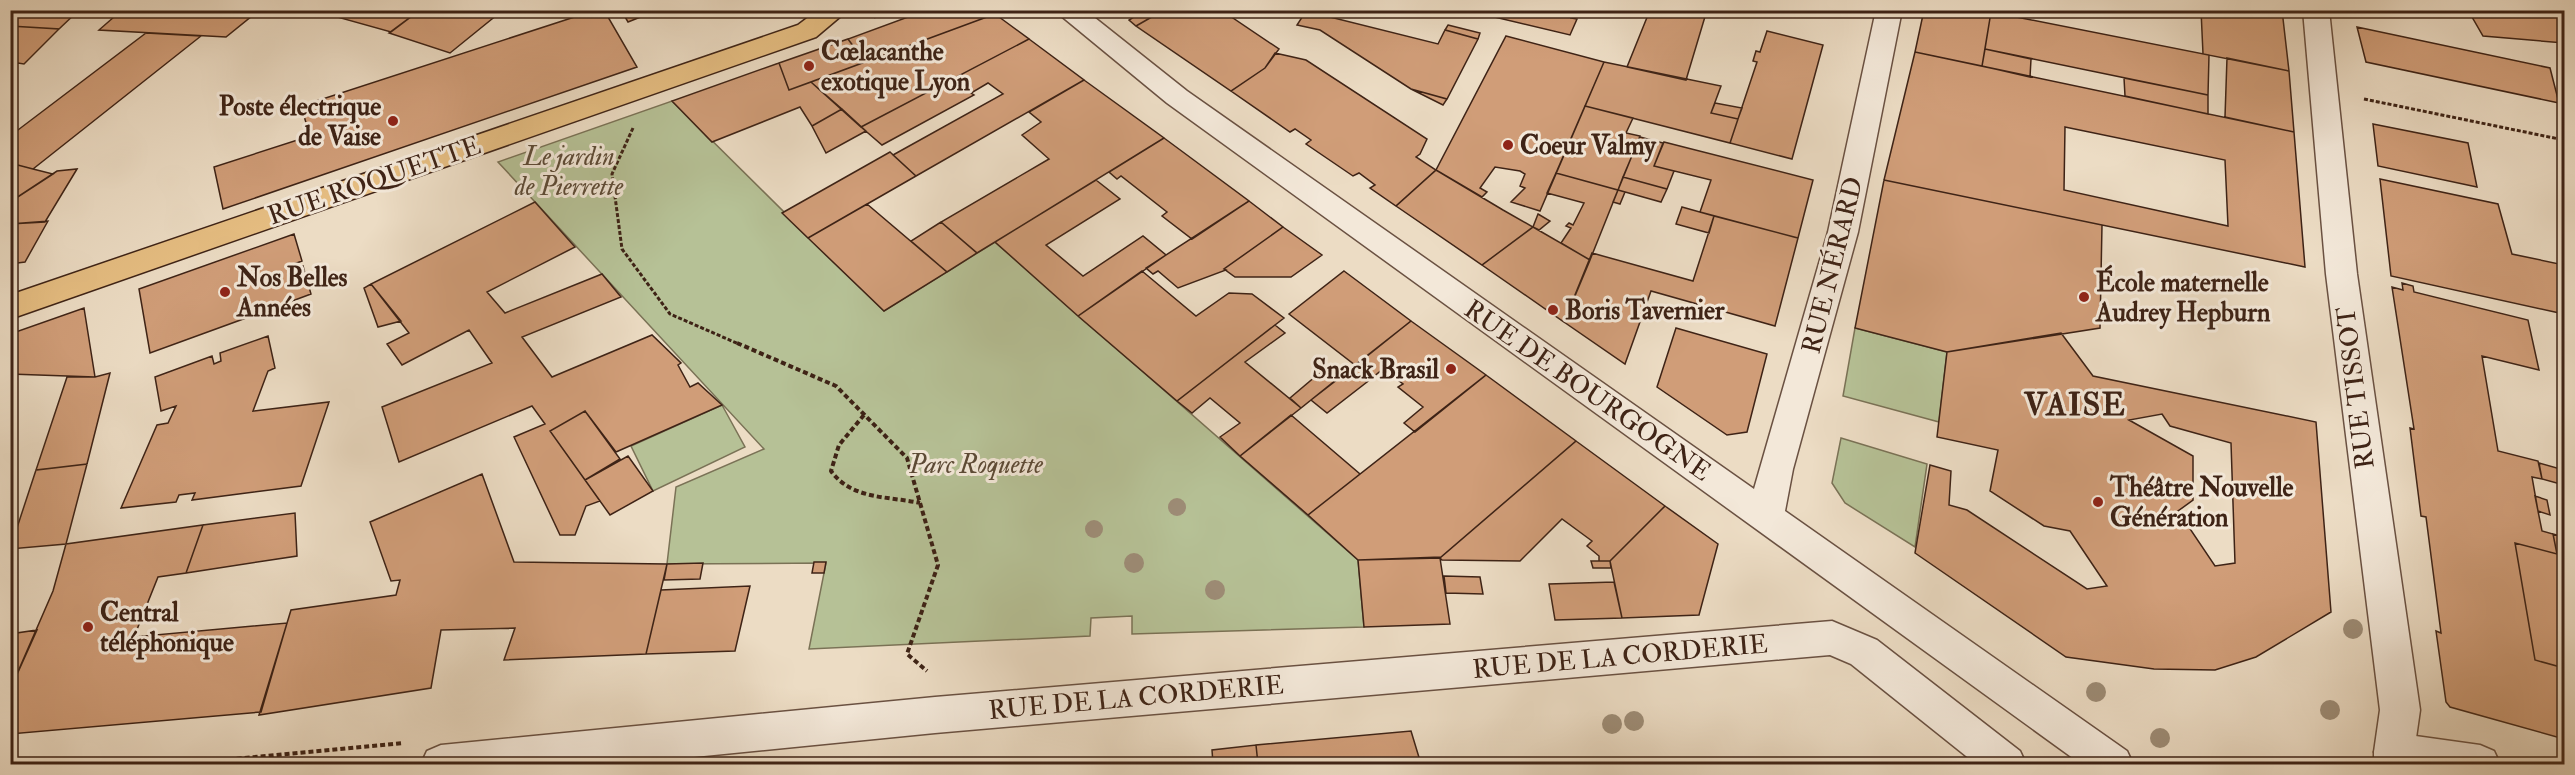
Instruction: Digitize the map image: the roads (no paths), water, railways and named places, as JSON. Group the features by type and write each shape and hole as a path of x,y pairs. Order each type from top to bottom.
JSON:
{"main road":[{"name":"RUE ROQUETTE","path":"10,307 807,31 835,10"}],"street":[{"name":"RUE DE BOURGOGNE","path":"1067,10 1099,33 1177,97 2114,765"},
{"name":"RUE NÉRARD","path":"1766,517 1776,469 1843,232 1889,10"},
{"name":"RUE TISSOT","path":"2316,10 2322,90 2362,455 2400,710 2394,758"},
{"name":"RUE DE LA CORDERIE","path":"441,765 935,715 1832,638 1864,652 2006,765"},
{"path":"2394,758 2480,765"}],"place":[{"name":"Cœlacanthe exotique Lyon","path":"809,66"},
{"name":"Poste électrique de Vaise","path":"393,121"},
{"name":"Coeur Valmy","path":"1508,145"},
{"name":"Nos Belles Années","path":"225,292"},
{"name":"École maternelle Audrey Hepburn","path":"2084,297"},
{"name":"Boris Tavernier","path":"1553,310"},
{"name":"Snack Brasil","path":"1451,369"},
{"name":"Théâtre Nouvelle Génération","path":"2098,502"},
{"name":"Central téléphonique","path":"88,627"}],"district":[{"name":"VAISE","path":"2075,404"}],"park label":[{"name":"Le jardin de Pierrette","path":"569,170"},
{"name":"Parc Roquette","path":"976,464"}]}
